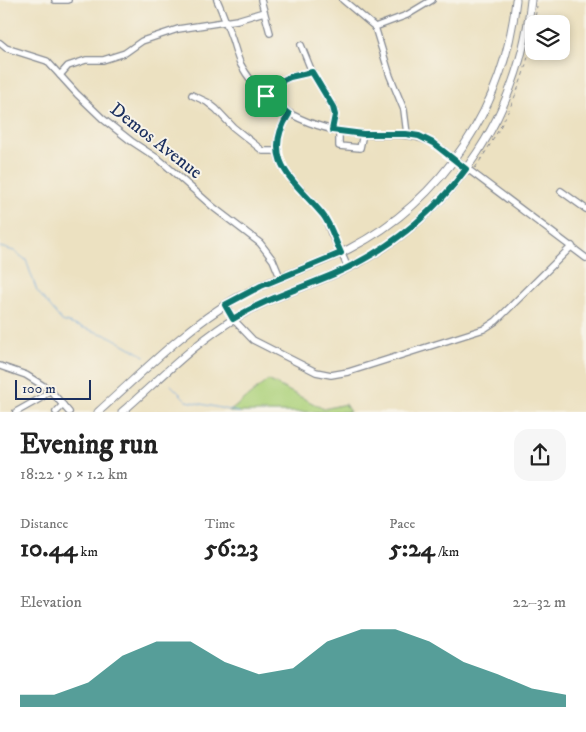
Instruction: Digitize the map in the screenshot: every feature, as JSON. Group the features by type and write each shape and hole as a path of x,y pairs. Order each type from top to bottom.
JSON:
{"main road":[{"path":"98,412 190,331 225,305 280,277 341,253 374,235 404,212 432,186 455,159 473,132 494,90 509,45 516,0"},
{"path":"122,412 201,343 233,319 264,302 348,268 382,248 413,226 447,193 466,169 490,132 510,90 524,45 531,0"}],"street":[{"path":"54,0 68,0"},
{"path":"217,0 240,64 266,96 289,114 310,124 335,130 363,134 406,134 419,136 433,143 455,159 586,258"},
{"path":"261,0 270,33"},
{"path":"343,0 375,27 390,76 404,110 406,134"},
{"path":"418,0 421,7"},
{"path":"375,27 407,15 432,0"},
{"path":"60,75 68,66 86,60 103,60 125,53 142,41 178,28 237,20 264,12"},
{"name":"Demos Avenue","path":"0,43 6,48 47,61 103,119 131,141 160,160 213,207 260,243 273,260 280,277"},
{"path":"301,46 312,72 333,107 335,130 339,146 360,148 363,134"},
{"path":"266,96 277,83 290,77 312,72"},
{"path":"192,95 208,102 238,132 263,151 276,151"},
{"path":"289,114 281,126 276,151 289,178 324,217 348,268"},
{"path":"561,191 586,209"},
{"path":"225,305 233,319 253,340 316,372 331,375 348,372 484,329 496,321 572,246"},
{"path":"0,366 26,375 50,390 70,412"},
{"path":"16,412 41,398 50,390"},
{"path":"56,412 63,405"}],"path":[{"path":"535,15 537,0"}],"green space":[{"path":"268,380 324,409 345,404 350,412 229,412"}],"waterway":[{"path":"0,247 14,251 26,260 37,291 62,321 109,336 145,356"},
{"path":"171,385 187,401 239,412"}],"route":[{"path":"312,72 333,107 335,115 332,130 363,134 406,134 419,136 433,143 466,169 447,193 406,232 367,258 342,271 255,306 233,319 225,305 236,298 280,277 323,262 341,253 324,217 289,178 282,166 276,151 281,126 289,114 266,96 277,83 290,77 312,72"}]}
